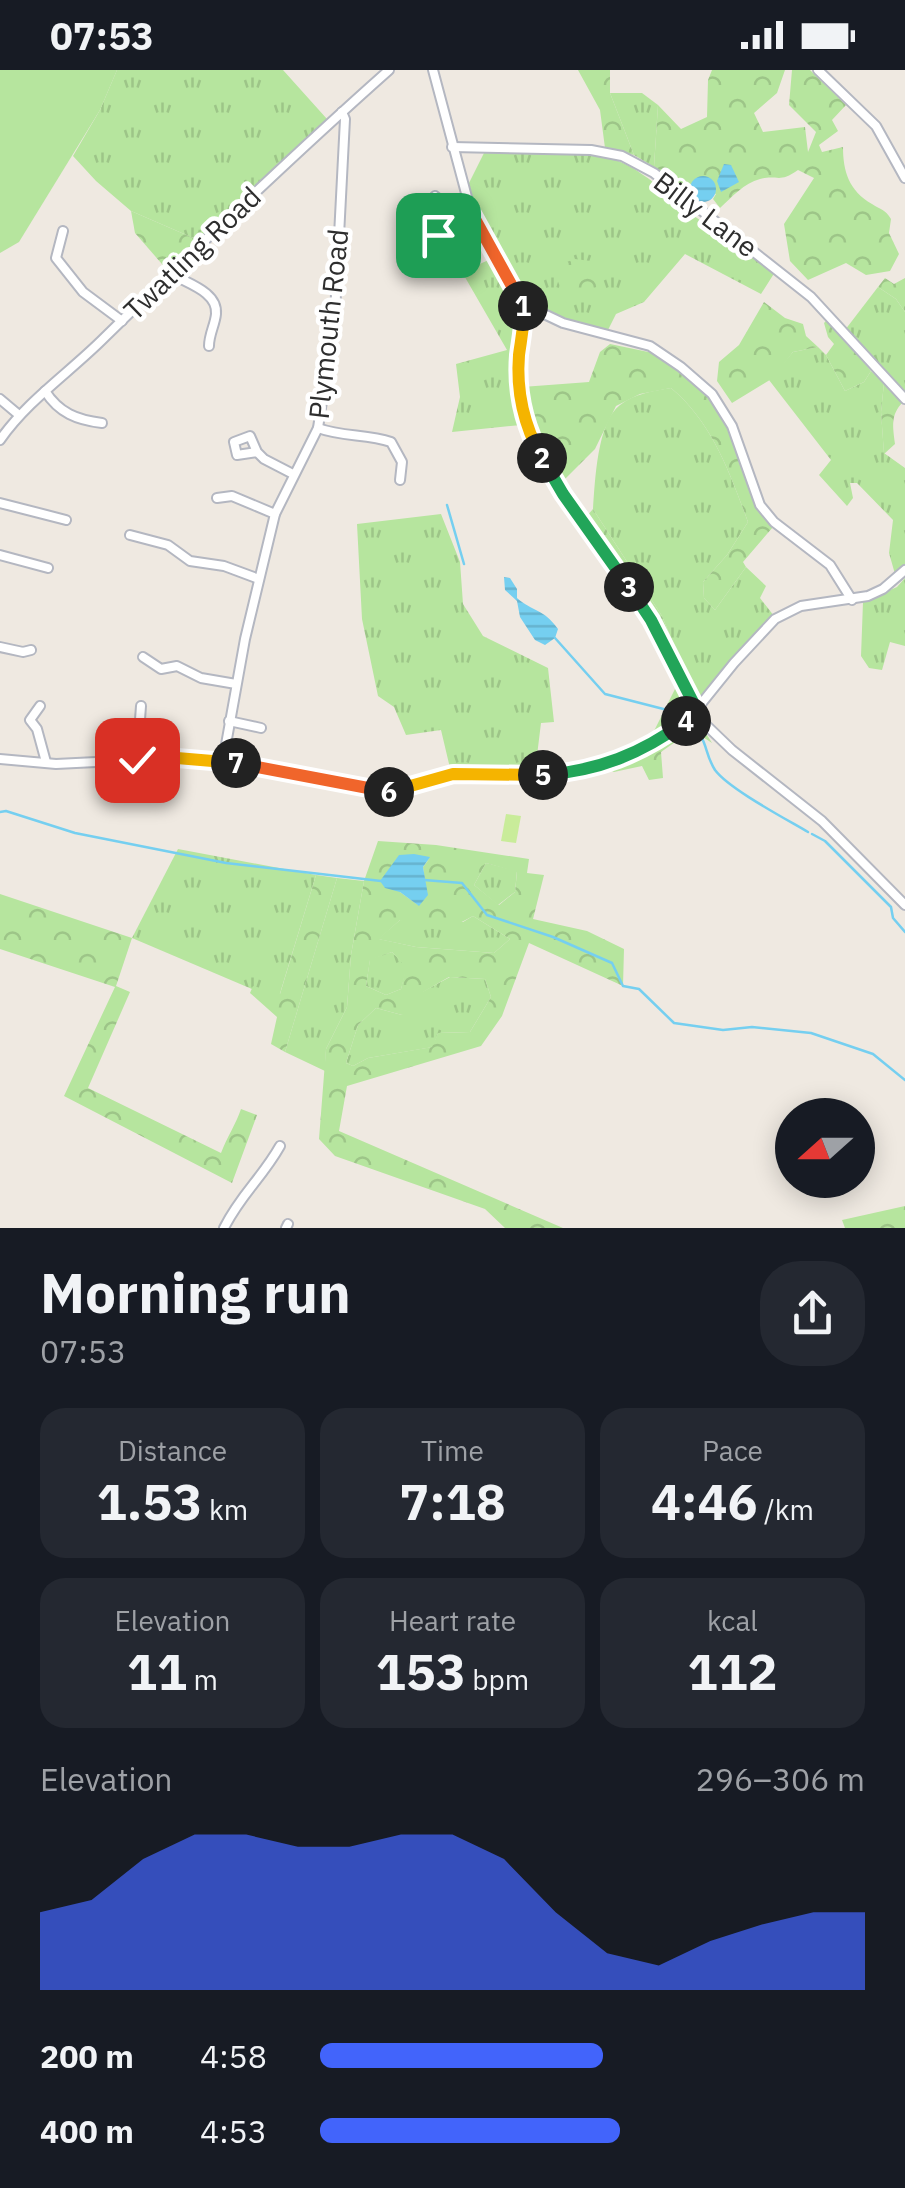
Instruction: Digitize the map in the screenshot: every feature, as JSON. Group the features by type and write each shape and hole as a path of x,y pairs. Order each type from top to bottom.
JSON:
{"street":[{"name":"Twatling Road","path":"0,440 18,415 389,70"},
{"path":"433,70 471,212 523,304 519,378 526,427 563,494 651,620 706,725 822,821 905,905"},
{"path":"818,70 876,126 905,178"},
{"name":"Plymouth Road","path":"223,760 274,514 318,428 336,314 345,120 342,112"},
{"name":"Billy Lane","path":"452,147 591,150 622,156 654,173 811,297 905,399"},
{"path":"435,196 441,202 468,202"},
{"path":"438,235 436,224 471,212"},
{"path":"59,235 56,258 70,280 122,321"},
{"path":"170,272 216,304 210,346"},
{"path":"523,304 563,323 650,346 712,394 732,426 760,504 774,522 830,565 852,600"},
{"path":"45,391 58,408 71,416 102,423"},
{"path":"0,399 18,415"},
{"path":"318,428 390,442 402,462 400,480"},
{"path":"257,452 264,460 294,474"},
{"path":"217,498 232,496 274,514"},
{"path":"0,503 66,520"},
{"path":"133,533 168,546 190,562 224,566 259,579"},
{"path":"0,555 48,568"},
{"path":"0,760 223,760 392,792 453,774 520,776 593,770 655,744 688,720 775,619 801,606 852,600 884,589 905,570"},
{"path":"0,647 32,650"},
{"path":"143,657 161,669 177,666 201,678 236,684"},
{"path":"40,706 30,720 37,729 46,762"},
{"path":"137,760 141,706"},
{"path":"229,720 261,728"},
{"path":"688,720 706,725"},
{"path":"224,1228 237,1201 265,1171 280,1146"}],"green space":[{"path":"0,70 117,70 100,110 19,242 0,253"},
{"path":"117,70 283,70 327,119 198,240 131,211 73,156 100,110"},
{"path":"578,70 610,70 610,93 634,155 605,148 600,110"},
{"path":"712,70 785,70 777,93 754,113 763,132 805,127 808,152 816,132 789,105 792,70 810,70 846,105 832,120 838,131 819,145 822,152 843,147 846,172 853,187 891,219 889,233 899,254 890,271 866,275 846,263 808,280 790,261 784,224 814,178 798,170 782,178 754,181 720,208 713,199 716,194 691,187 690,193 654,167 658,105 681,129 707,117"},
{"path":"610,93 642,93 658,105 654,167 634,155"},
{"path":"486,149 605,156 618,161 642,174 775,272 761,294 685,254 644,302 616,314 608,330 554,315 533,301 509,273 473,203 467,187"},
{"path":"131,211 198,240 168,271 135,233"},
{"path":"493,258 516,301 520,317 516,378 521,425 452,432 460,397 456,364 507,350 462,272"},
{"path":"575,259 591,261 601,272 602,281 580,303 566,302 557,279 561,264"},
{"path":"885,278 894,284 905,278 905,312 896,299 878,287"},
{"path":"878,287 896,299 905,312 905,394 845,330"},
{"path":"764,302 785,318 803,324 806,336 818,347 793,352 773,378 732,403 717,381 719,362 739,345"},
{"path":"828,319 871,371 864,382 845,391 826,355 834,344 824,323"},
{"path":"610,344 658,354 713,399 730,427 753,499 773,527 743,562 746,567 715,610 704,598 703,582 748,522 718,449 685,402 671,388 640,394 616,406 595,449 560,484 527,421 522,387 589,382 600,352"},
{"path":"818,347 845,391 864,382 871,371 884,383 884,453 905,468 905,564 895,574 889,553 893,520 857,483 850,483 853,498 847,506 819,475 831,460 769,380 793,352"},
{"path":"884,383 903,402 894,417 895,444 884,454 881,412"},
{"path":"671,388 709,432 748,522 703,582 704,598 715,610 746,567 766,586 760,598 774,616 697,701 662,616 593,509 599,453 612,413 632,398"},
{"path":"593,509 662,616 693,692 660,627 586,517"},
{"path":"441,514 460,562 463,604 483,636 548,668 554,722 541,723 535,772 450,768 441,730 406,735 394,707 378,696 362,619 357,524"},
{"path":"905,578 905,646 890,642 882,670 869,668 861,656 863,602 897,587"},
{"path":"678,683 691,708 686,717 702,727 712,743 692,730 661,752 663,778 649,780 642,766 614,772 605,768 611,755 653,733"},
{"path":"506,814 521,816 516,843 501,841"},
{"path":"378,841 529,859 527,873 544,875 533,919 587,931 624,949 623,986 529,943 502,1016 481,1046 347,1086 339,1131 563,1228 505,1228 485,1209 335,1156 319,1139 326,1049 347,1007 364,881","holes":["430,858 423,867 427,895 418,905 400,892","486,863 517,872 515,892 499,905 474,885","473,916 510,939 494,953 416,947 379,939 400,920 436,929","392,952 406,967 401,989 386,995 366,986 370,960","449,977 485,979 491,997 470,1032 438,1033 432,1047 368,1058 353,1066 346,1063 358,1025 376,1008 402,1015 417,1012 423,992"]},
{"path":"178,849 316,875 278,1000 132,938"},
{"path":"486,863 517,871 515,892 498,905 474,885"},
{"path":"316,875 337,878 285,1052 271,1044 277,1017 250,993 253,986 280,994"},
{"path":"337,878 364,881 347,1007 326,1049 325,1071 285,1052"},
{"path":"0,894 132,938 116,986 130,992 88,1088 221,1153 241,1109 257,1115 232,1183 64,1096 115,987 0,949"},
{"path":"473,916 510,939 494,953 416,947 378,939 400,920 463,922"},
{"path":"392,952 407,967 401,989 386,995 366,986 370,959"},
{"path":"450,977 485,979 491,997 470,1032 438,1033 433,1047 368,1058 353,1066 346,1063 358,1025 376,1008 402,1015 422,992"},
{"path":"905,1206 905,1228 845,1228 842,1220"}],"water":[{"path":"724,164 731,165 739,182 721,192 717,181"},
{"path":"703,176 712,180 716,189 712,198 703,202 694,198 690,189 694,180"},
{"path":"504,577 510,578 517,589 517,598 553,622 558,629 555,638 545,645 535,640 520,617 517,601 505,590"},
{"path":"399,855 430,857 423,867 428,895 419,906 400,892 385,888 380,881"}],"waterway":[{"path":"447,505 464,564"},
{"path":"555,638 605,694 679,713 684,718"},
{"path":"689,723 700,734 711,763 722,778 808,832"},
{"path":"0,812 75,833 226,863 381,881"},
{"path":"812,834 825,841 891,907 893,918 905,932"},
{"path":"424,880 462,883 487,915 553,937 612,963 623,986 639,989 674,1023 723,1030 752,1027 811,1033 873,1054 905,1080"}],"route":[{"path":"137,760 223,760 392,792 453,774 520,776 593,770 655,744 697,710 651,620 563,494 526,427 519,378 524,312 518,294 471,212 436,224 438,235"}]}
